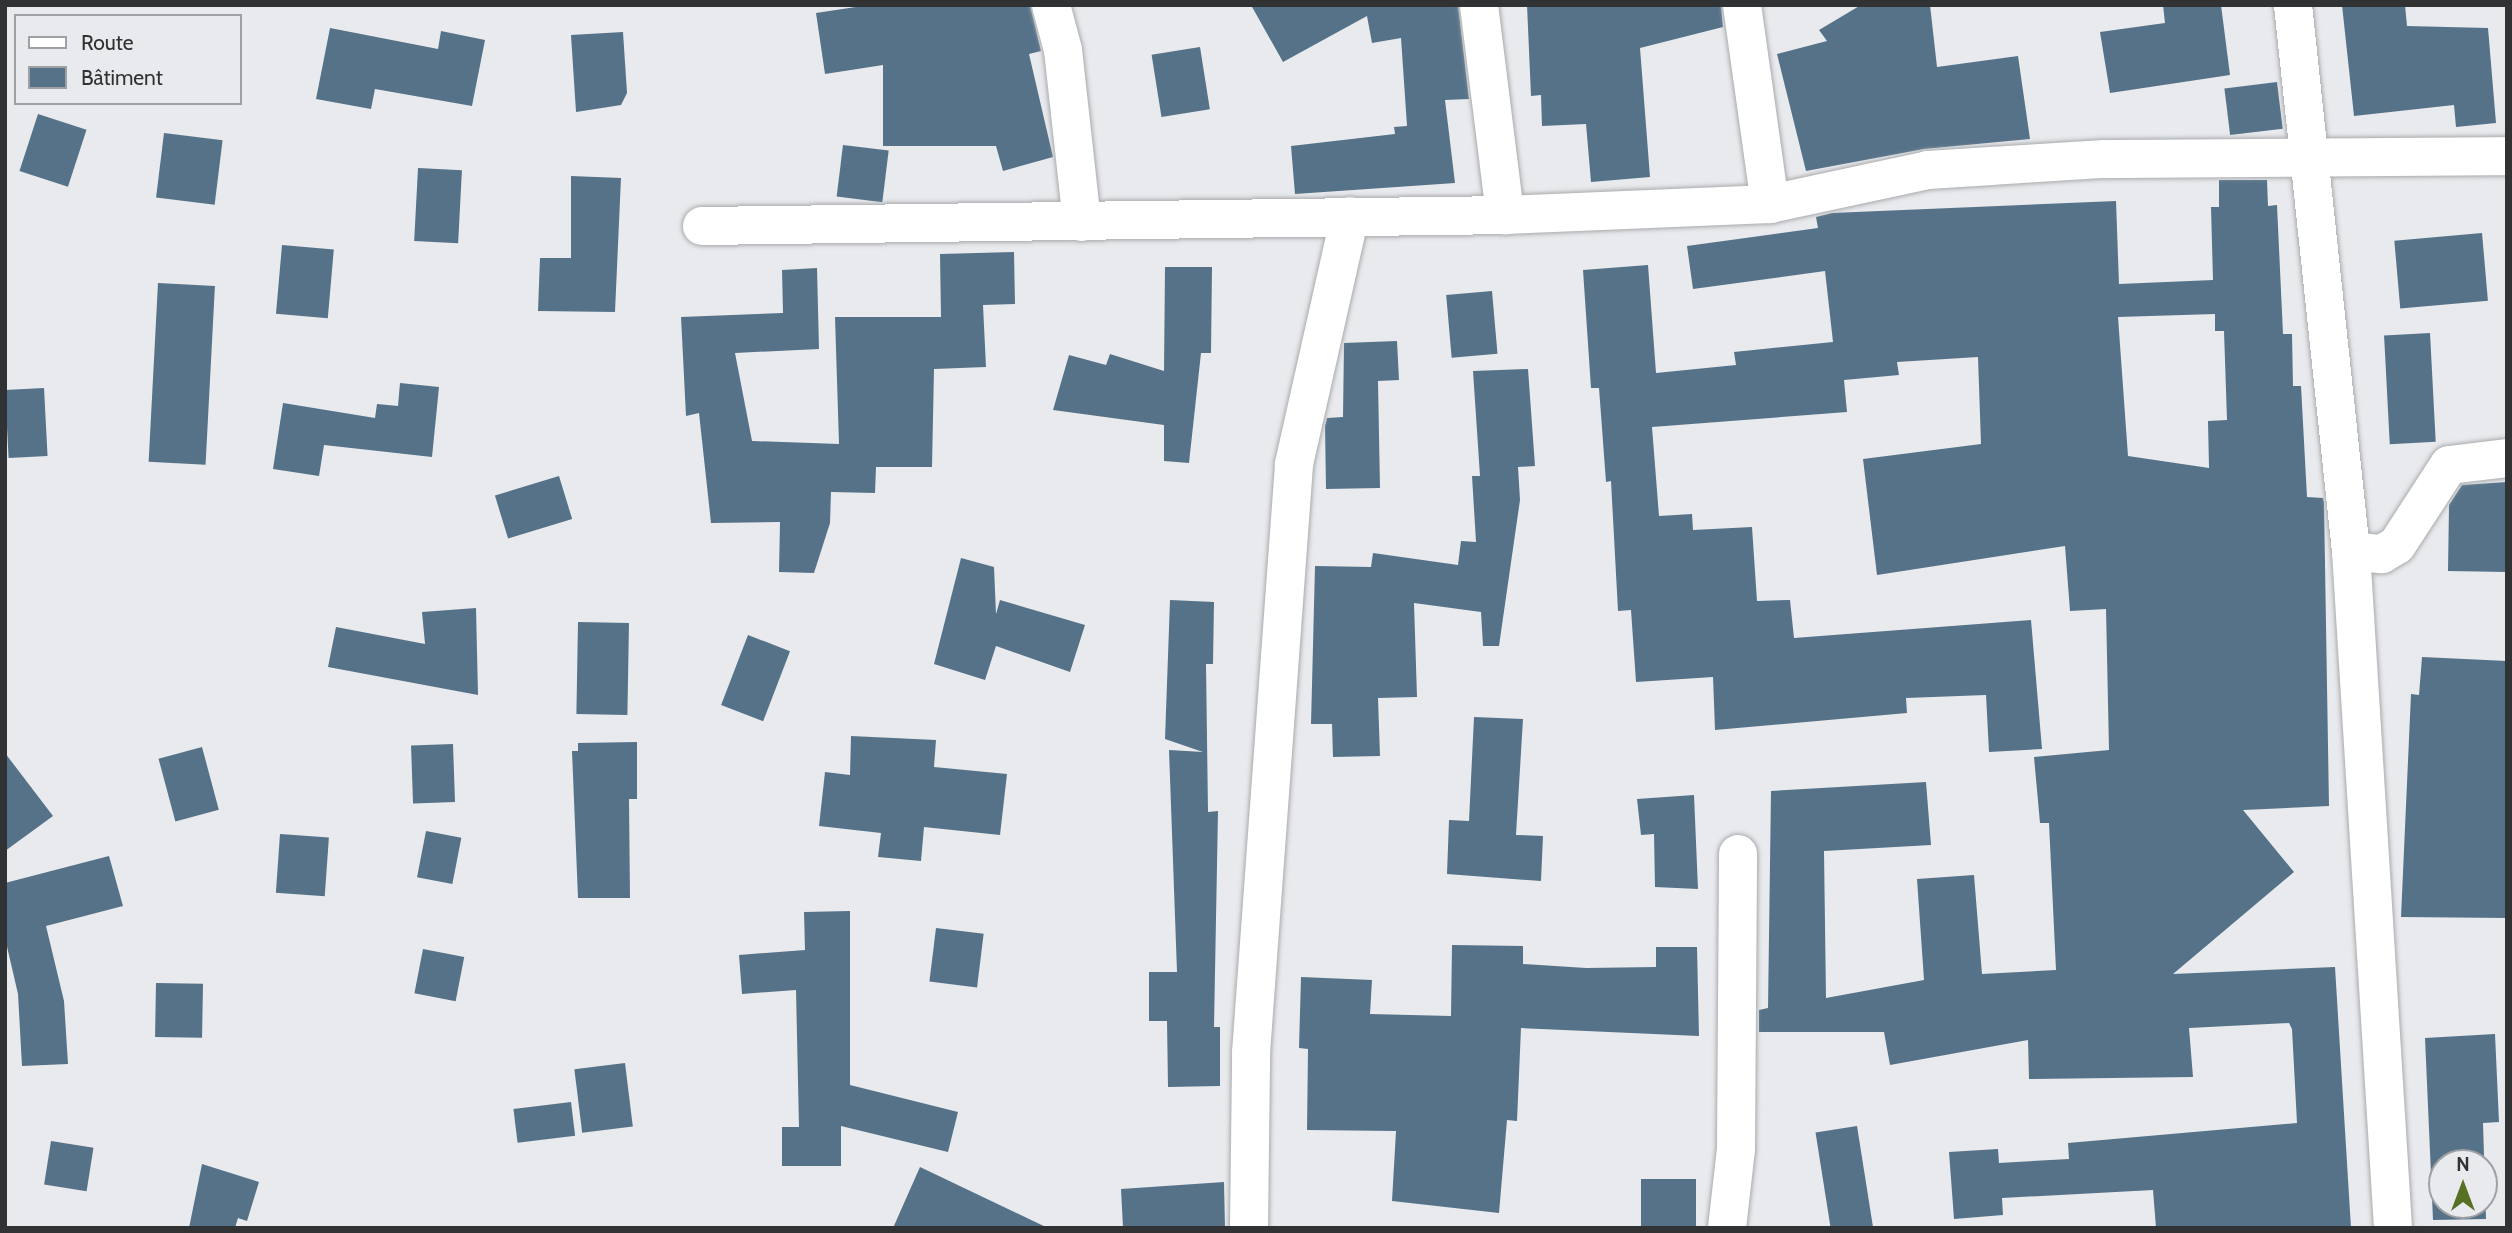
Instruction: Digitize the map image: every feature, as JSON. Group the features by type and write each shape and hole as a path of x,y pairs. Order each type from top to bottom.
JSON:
{"street":[{"path":"1051,5 1082,222"},
{"path":"1479,5 1505,215"},
{"path":"1742,5 1770,204"},
{"path":"2293,5 2351,551 2393,1228"},
{"path":"702,226 1505,215 1770,204 1927,170 2310,155 2507,156"},
{"path":"1249,1228 1251,1054 1294,464 1350,216"},
{"path":"2351,551 2382,554 2397,545 2449,465 2507,458"},
{"path":"1727,1228 1736,1149 1738,854"}],"building":[{"path":"869,5 1030,5 1041,51 1029,54 1053,157 1003,171 996,146 883,146 883,65 825,74 816,13"},
{"path":"1251,5 1458,5 1469,99 1445,100 1455,183 1295,194 1291,146 1395,134 1394,127 1407,126 1401,38 1372,43 1367,16 1283,62"},
{"path":"1527,5 1721,5 1723,27 1640,48 1650,177 1591,182 1586,124 1542,126 1541,95 1531,96"},
{"path":"1861,5 1930,5 1937,67 2018,56 2030,139 1924,149 1806,171 1777,54 1827,41 1819,30"},
{"path":"2163,5 2221,5 2230,75 2110,93 2100,32 2165,23"},
{"path":"2342,5 2405,5 2407,26 2488,28 2496,123 2456,127 2454,105 2354,116"},
{"path":"330,28 438,49 441,31 485,40 472,106 375,89 371,109 316,99"},
{"path":"623,32 627,93 621,105 576,112 571,35"},
{"path":"1200,47 1210,109 1161,117 1152,55"},
{"path":"2277,82 2283,129 2230,135 2224,88"},
{"path":"38,114 87,130 68,187 19,171"},
{"path":"164,133 223,140 215,205 156,198"},
{"path":"843,145 889,151 882,202 837,197"},
{"path":"418,168 462,170 458,243 414,241"},
{"path":"571,176 621,178 615,312 538,311 540,258 571,258"},
{"path":"2219,180 2267,180 2268,206 2277,205 2283,334 2292,334 2293,386 2301,386 2307,497 2323,498 2324,503 2329,806 2243,810 2294,872 2173,974 2335,967 2351,1228 2156,1228 2153,1190 2002,1198 2003,1215 1954,1219 1949,1152 1998,1149 1999,1163 2069,1159 2068,1143 2297,1123 2292,1029 2289,1023 2189,1028 2193,1077 2029,1079 2028,1040 1890,1065 1884,1032 1759,1032 1759,1010 1768,1008 1771,791 1926,782 1931,845 1824,851 1826,998 1924,980 1917,879 1974,875 1982,974 2056,970 2049,823 2040,823 2034,757 2109,750 2106,609 2070,611 2065,546 1877,575 1863,459 1981,444 1978,357 1897,362 1899,375 1844,380 1847,412 1652,427 1659,516 1692,514 1693,530 1752,527 1757,601 1790,600 1794,638 2031,620 2042,749 1989,752 1986,695 1906,698 1907,713 1715,730 1713,677 1636,682 1631,610 1618,611 1611,481 1606,482 1599,388 1591,388 1583,270 1648,265 1656,373 1736,365 1734,352 1833,342 1825,271 1693,289 1687,246 1818,228 1816,217 1832,213 2116,201 2119,284 2213,280 2211,207 2219,207","holes":["2215,314 2215,331 2224,331 2227,420 2208,421 2209,468 2128,456 2118,317"]},
{"path":"2482,233 2488,301 2400,308 2394,241"},
{"path":"282,245 334,250 328,318 276,314"},
{"path":"1014,252 1015,304 983,305 986,367 934,369 932,467 876,467 875,493 831,492 830,523 814,573 779,572 780,522 711,523 699,413 686,416 681,317 783,313 782,270 817,268 819,349 735,353 752,441 839,444 835,317 941,317 940,254"},
{"path":"1165,267 1212,267 1211,353 1201,353 1189,463 1164,461 1164,425 1053,410 1069,355 1106,365 1110,354 1164,371"},
{"path":"158,283 215,286 206,465 149,462"},
{"path":"1492,291 1497,354 1452,358 1446,295"},
{"path":"2430,333 2436,442 2390,444 2384,335"},
{"path":"1397,341 1399,380 1378,381 1380,488 1326,489 1325,426 1327,418 1343,417 1344,343"},
{"path":"1528,369 1535,466 1518,467 1520,500 1499,646 1483,646 1481,612 1414,603 1417,697 1378,698 1380,756 1333,757 1332,724 1311,724 1315,566 1371,567 1373,553 1458,565 1461,541 1476,542 1472,476 1480,476 1473,371"},
{"path":"400,383 439,387 432,457 324,445 319,476 273,469 283,403 375,418 377,404 398,406"},
{"path":"44,388 48,456 9,458 5,390"},
{"path":"559,476 572,519 508,539 495,496"},
{"path":"2507,482 2507,572 2448,571 2449,505 2462,485"},
{"path":"961,558 994,567 996,614 1000,600 1085,625 1070,672 996,646 985,680 934,664"},
{"path":"1170,600 1214,602 1213,664 1206,664 1208,812 1218,811 1214,1027 1220,1027 1220,1086 1168,1087 1167,1021 1149,1021 1149,972 1177,972 1169,750 1203,752 1165,739"},
{"path":"476,608 478,695 328,667 336,627 425,644 422,612"},
{"path":"578,622 629,623 627,715 576,714"},
{"path":"748,635 790,651 763,721 721,705"},
{"path":"2422,657 2507,661 2507,918 2401,917 2411,694 2419,695"},
{"path":"1474,717 1523,719 1516,835 1543,836 1541,881 1447,874 1449,820 1469,821"},
{"path":"851,736 936,740 934,767 1007,774 1000,835 924,827 921,861 878,857 881,833 819,826 825,772 850,775"},
{"path":"637,742 637,799 629,799 630,898 578,898 572,751 578,751 578,743"},
{"path":"453,744 455,802 413,803 411,745"},
{"path":"202,747 219,810 175,821 159,759"},
{"path":"5,753 53,816 5,851"},
{"path":"1694,795 1698,889 1655,887 1654,834 1641,835 1637,799"},
{"path":"426,831 461,838 452,884 417,877"},
{"path":"280,834 329,837 325,896 276,893"},
{"path":"109,856 123,906 46,926 64,1001 68,1064 22,1066 18,994 5,938 5,883"},
{"path":"850,911 850,1085 958,1112 948,1152 841,1126 841,1166 782,1166 782,1127 799,1127 796,990 742,994 739,955 805,950 804,912"},
{"path":"936,928 984,934 977,987 929,982"},
{"path":"1452,945 1523,946 1523,964 1586,968 1656,967 1656,947 1697,947 1699,1036 1521,1028 1517,1121 1507,1120 1499,1213 1392,1201 1396,1131 1307,1130 1308,1049 1299,1048 1301,977 1372,980 1370,1014 1451,1016"},
{"path":"423,949 464,957 456,1001 414,993"},
{"path":"156,983 203,984 202,1038 155,1037"},
{"path":"2495,1034 2499,1122 2483,1123 2484,1149 2430,1149 2425,1038"},
{"path":"625,1063 633,1127 582,1133 574,1069"},
{"path":"571,1102 575,1136 518,1143 513,1109"},
{"path":"1857,1126 1873,1228 1831,1228 1816,1133"},
{"path":"51,1141 93,1148 87,1191 44,1184"},
{"path":"202,1164 259,1182 247,1221 238,1218 235,1228 189,1228"},
{"path":"920,1167 1048,1228 893,1228"},
{"path":"1641,1179 1696,1179 1696,1228 1641,1228"},
{"path":"1224,1182 1225,1228 1123,1228 1121,1189"}]}
